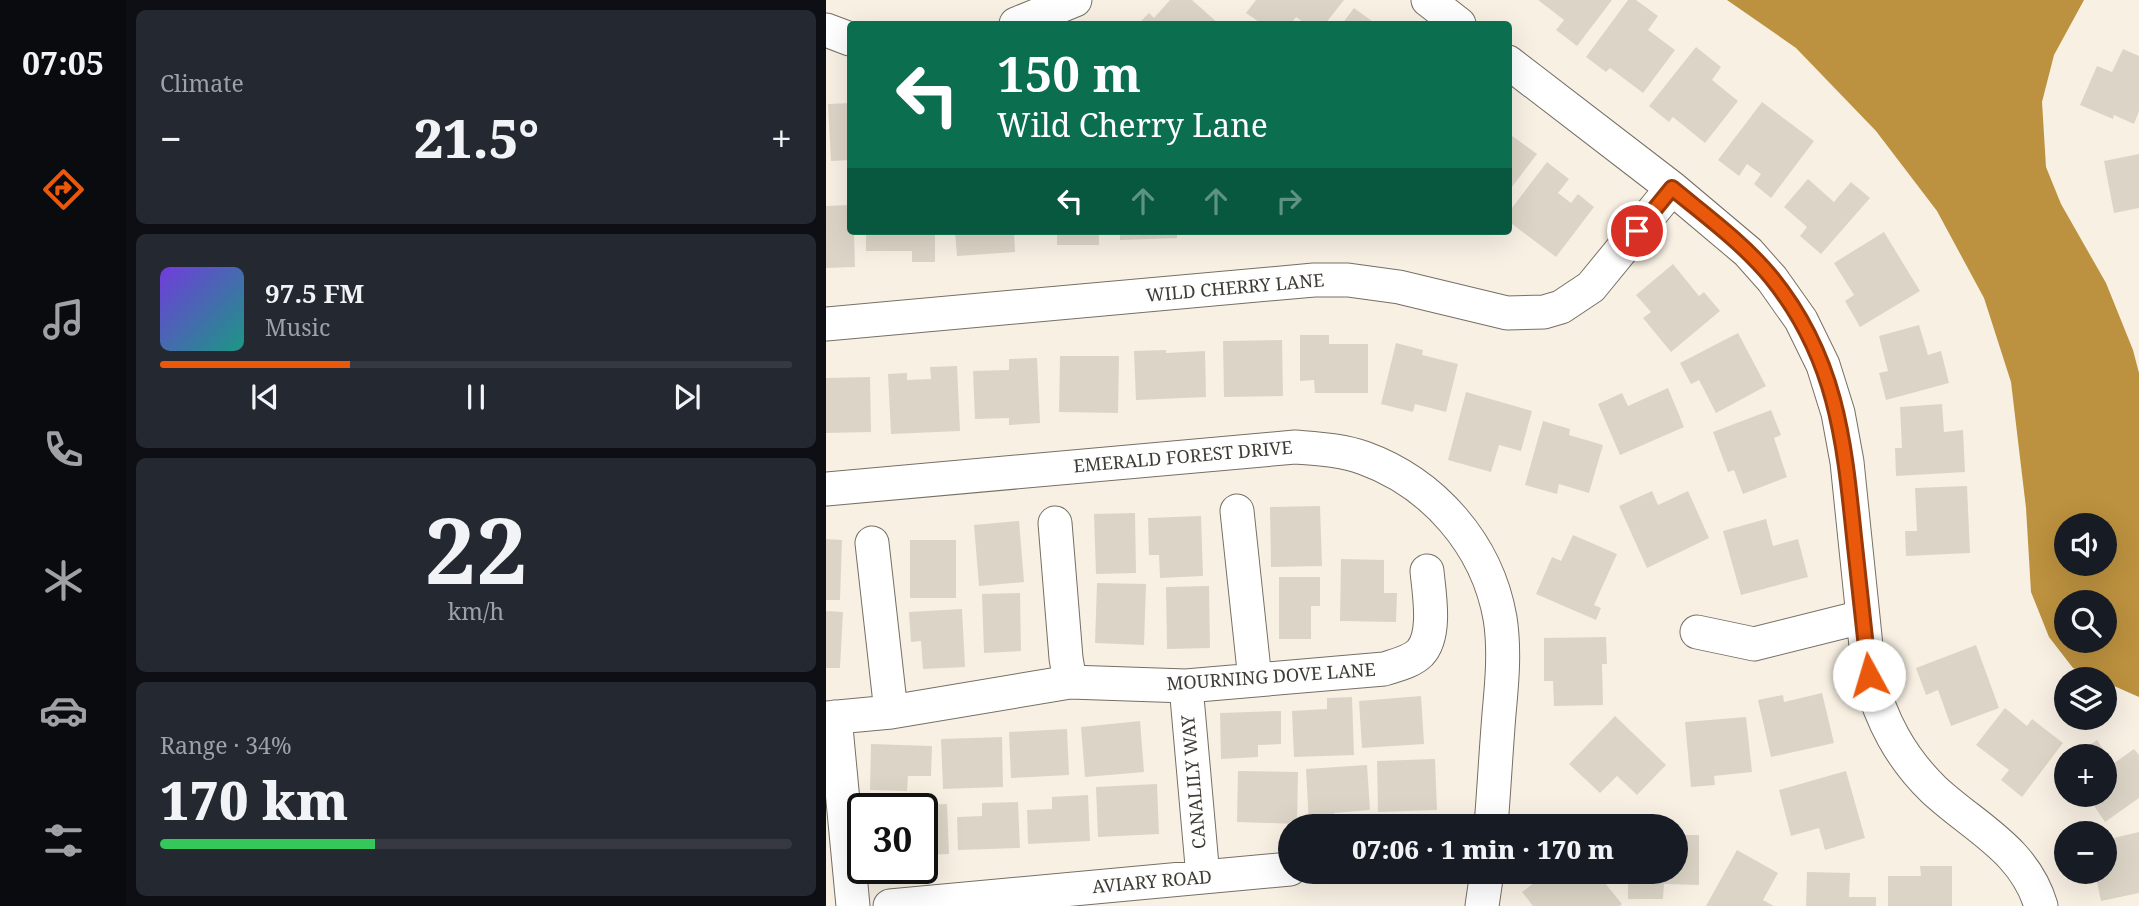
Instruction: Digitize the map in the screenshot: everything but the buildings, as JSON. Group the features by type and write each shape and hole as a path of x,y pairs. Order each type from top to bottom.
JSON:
{"street":[{"path":"1023,21 1075,0"},
{"path":"1427,0 1455,21"},
{"path":"826,30 847,37"},
{"path":"1512,65 1672,188 1748,252 1772,279 1801,320 1823,365 1838,413 1847,462 1869,675 1878,707 1892,738 1911,765 1935,790 2017,859 2028,874 2041,906"},
{"name":"WILD CHERRY LANE","path":"826,324 1314,279 1348,280 1399,287 1507,313 1544,312 1569,303 1591,287 1672,188"},
{"name":"EMERALD FOREST DRIVE","path":"826,489 1295,447 1340,452 1394,471 1422,489 1447,512 1478,553 1491,584 1500,617 1503,660 1492,814"},
{"path":"1237,511 1255,680"},
{"path":"1055,523 1070,682"},
{"path":"872,543 891,712"},
{"name":"MOURNING DOVE LANE","path":"831,718 891,712 1070,682 1186,686 1384,669 1401,664 1421,652 1431,628 1427,571"},
{"path":"1697,632 1754,644 1862,617"},
{"name":"CANALILY WAY","path":"1186,686 1202,877"},
{"path":"831,718 853,906"},
{"name":"AVIARY ROAD","path":"890,906 1278,870"},
{"path":"1482,906 1485,884"}],"shaded area":[{"path":"1727,0 2084,0 2054,55 2042,102 2046,167 2061,204 2106,283 2133,350 2139,373 2139,697 2117,687 2117,667 2072,667 2061,653 2117,653 2117,590 2054,590 2054,643 2049,637 2031,592 2026,508 2011,382 1984,298 1937,211 1876,131 1796,48"}],"route":[{"path":"1637,231 1672,188 1748,252 1772,279 1801,320 1823,365 1838,413 1847,462 1869,675"}]}
